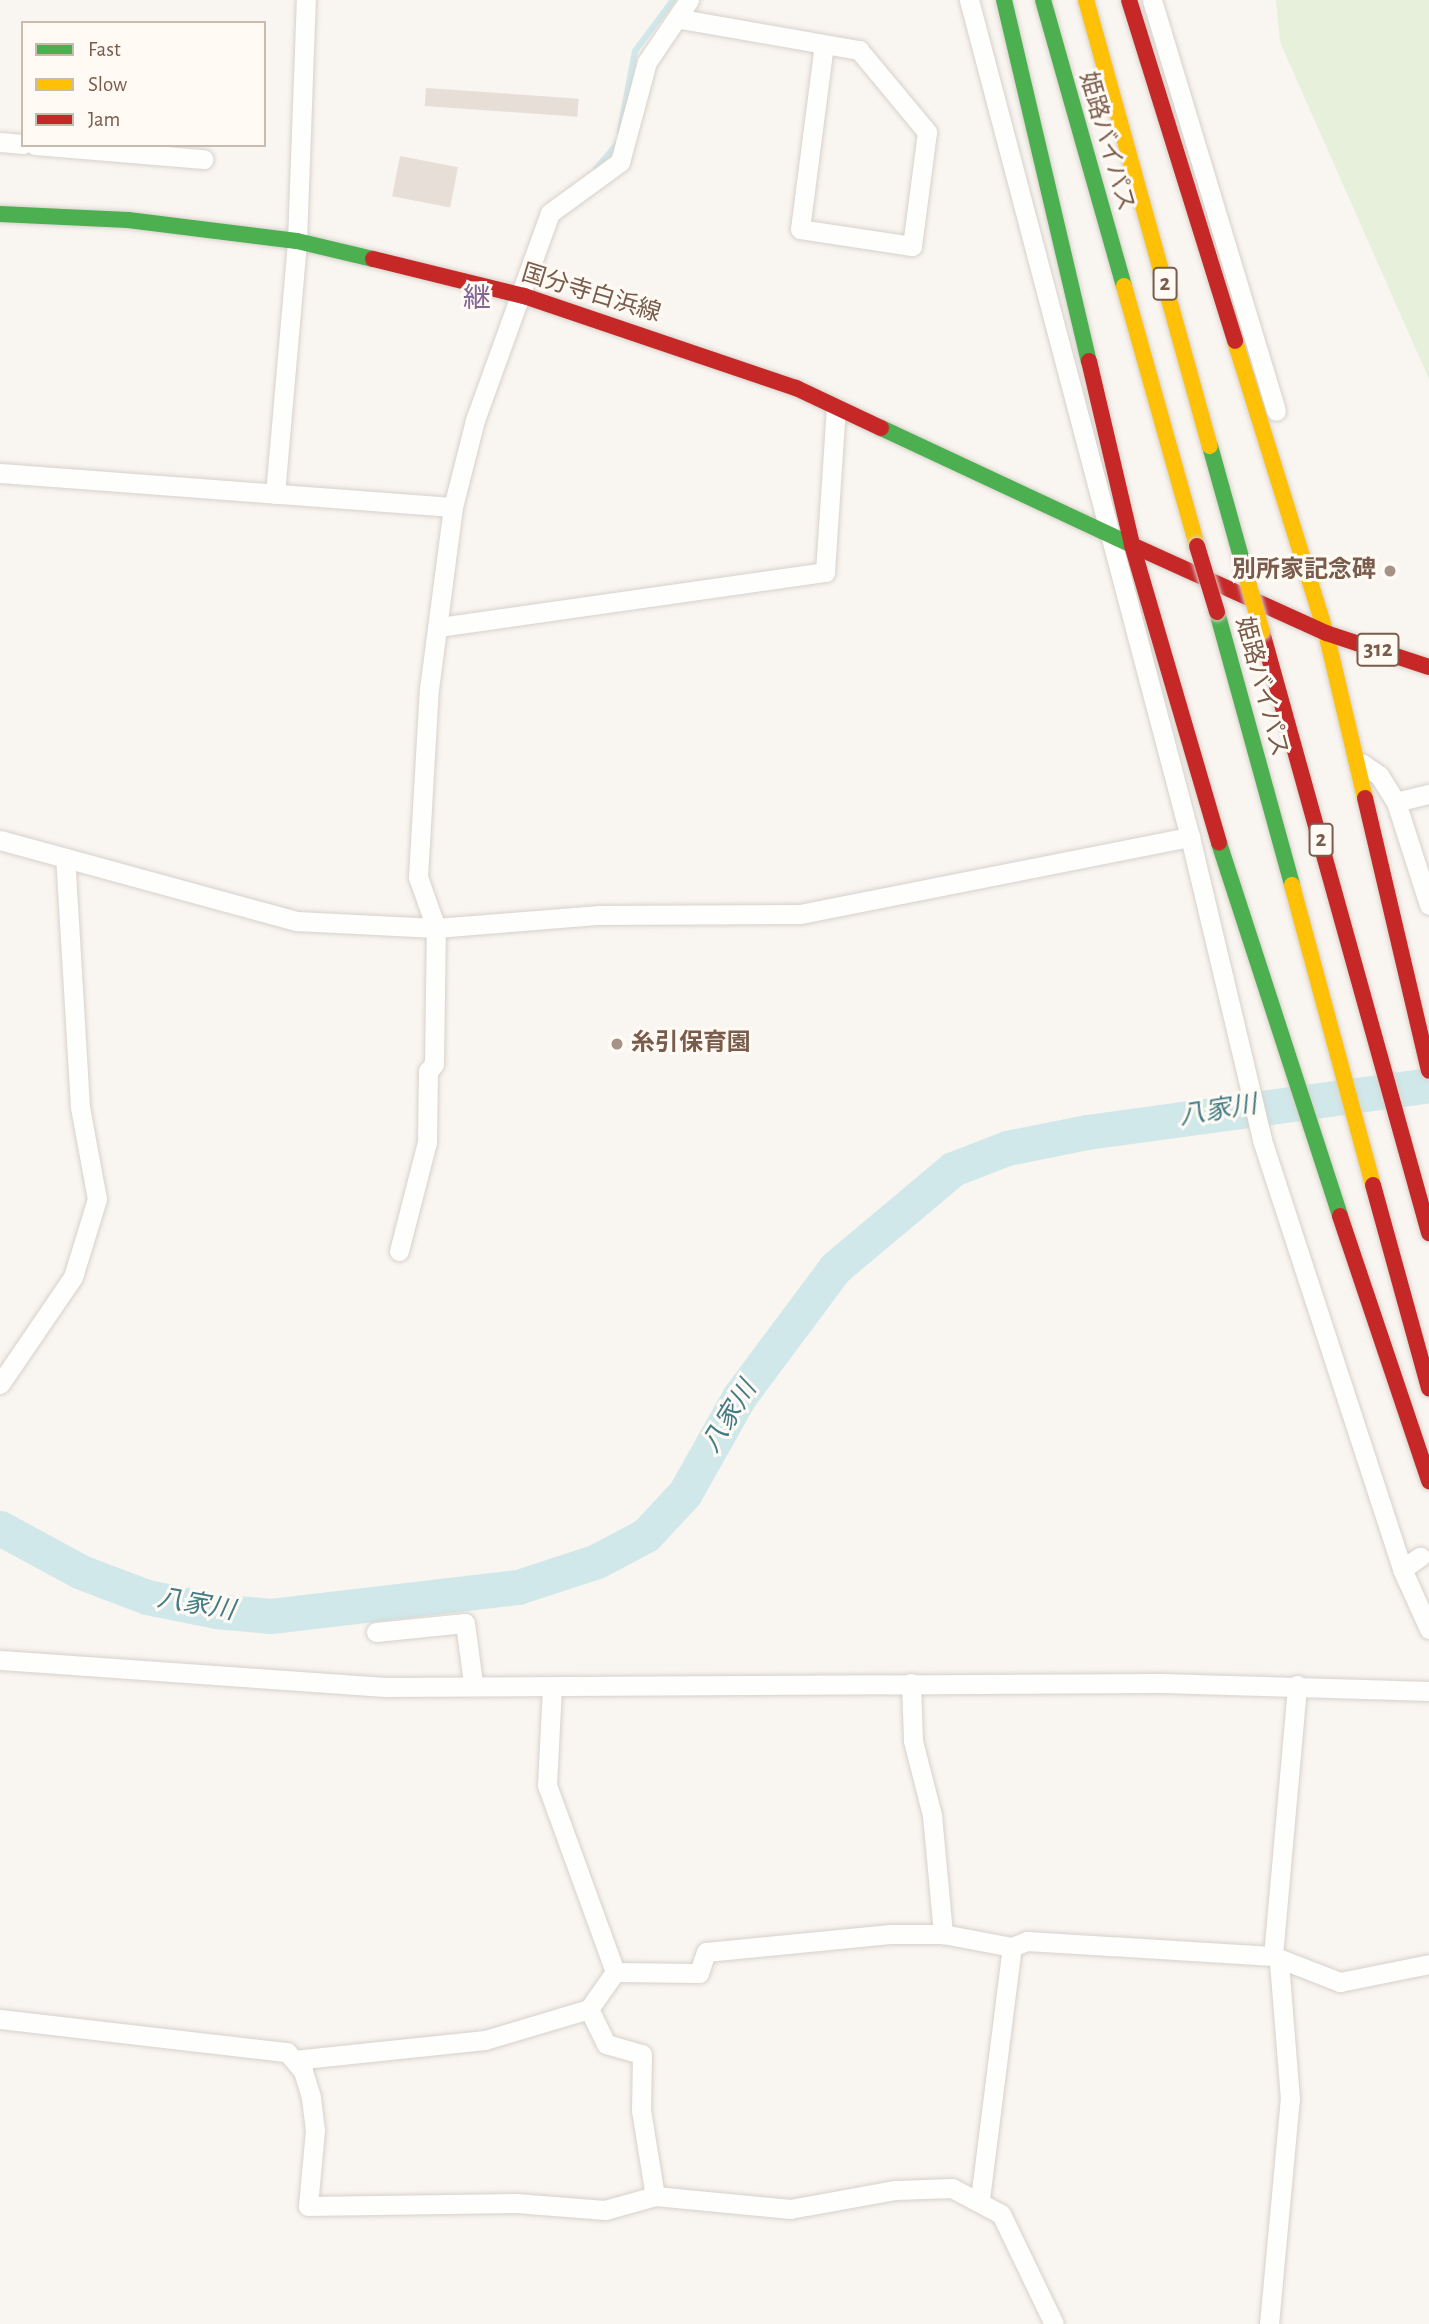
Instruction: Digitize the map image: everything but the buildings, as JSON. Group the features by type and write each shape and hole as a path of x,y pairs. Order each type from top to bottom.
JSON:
{"main road":[{"path":"1004,0 1132,545 1285,1057 1429,1481"},
{"name":"姫路バイパス","path":"1043,0 1217,612 1429,1388"},
{"name":"姫路バイパス","path":"1086,0 1429,1233"},
{"path":"1129,0 1326,633 1361,763 1429,1072"},
{"name":"国分寺白浜線","path":"0,214 128,220 297,241 524,296 640,332 836,408 1132,545"},
{"name":"312","path":"1132,545 1326,633 1429,667"}],"street":[{"path":"275,494 297,241 306,0"},
{"path":"399,1251 427,1142 436,928 418,877 439,627 453,507 475,421 524,296 550,213 620,162 647,62 681,19 689,0"},
{"path":"969,0 1190,837 1243,1071 1262,1140 1402,1569 1429,1629"},
{"path":"1152,0 1326,580 1326,633"},
{"path":"681,19 859,50 927,132 912,246 800,229 824,45"},
{"path":"0,142 21,144"},
{"path":"59,147 203,159"},
{"path":"439,627 825,572 836,408"},
{"path":"0,473 453,507"},
{"path":"1361,763 1379,775 1396,802 1429,905"},
{"path":"1396,802 1429,794"},
{"path":"0,840 296,921 436,928 599,915 800,914 1190,837"},
{"path":"0,1384 73,1277 97,1199 80,1107 65,858"},
{"path":"1402,1569 1420,1557"},
{"path":"376,1632 465,1623 473,1683"},
{"path":"0,1660 386,1687 473,1683 552,1687 911,1683 1297,1685 1429,1691"},
{"path":"911,1683 913,1741 932,1815 943,1934"},
{"path":"1269,2324 1290,2099 1276,1959 1297,1685"},
{"path":"552,1687 547,1785 615,1972"},
{"path":"615,1972 699,1973 706,1952 943,1934 1012,1947 1027,1941 1276,1959 1340,1982 1429,1964"},
{"path":"980,2199 1012,1947"},
{"path":"294,2060 485,2040 589,2009 615,1972"},
{"path":"589,2009 606,2044 642,2054 641,2110 655,2196"},
{"path":"0,2019 287,2052 303,2071 315,2130 308,2206 516,2203 605,2210 655,2196 790,2209 895,2190 952,2189 980,2199 1001,2214 1054,2324"}],"green space":[{"path":"1276,0 1429,0 1429,379 1280,42"}],"waterway":[{"path":"620,131 635,51 673,0"},
{"path":"596,169 616,145"},
{"name":"八家川","path":"0,1528 81,1572 147,1597 216,1611 271,1616 518,1587 597,1561 646,1535 685,1493 739,1397 835,1268 953,1169 1007,1148 1087,1132 1429,1085"}],"traffic: fast":[{"path":"1004,0 1089,361"},
{"path":"1043,0 1124,286"},
{"path":"0,214 128,220 297,241 373,259"},
{"path":"881,428 1132,545"},
{"path":"1210,446 1244,568"},
{"path":"1217,612 1292,885"},
{"path":"1219,843 1340,1216"}],"traffic: slow":[{"path":"1086,0 1210,446"},
{"path":"1124,286 1197,546"},
{"path":"1235,341 1326,633 1365,798"},
{"path":"1244,568 1262,632"},
{"path":"1292,885 1373,1185"}],"traffic: jam":[{"path":"1129,0 1235,341"},
{"path":"373,259 524,296 796,388 881,428"},
{"path":"1089,361 1132,545 1219,843"},
{"path":"1132,545 1326,633 1429,667"},
{"path":"1197,546 1217,612"},
{"path":"1262,632 1429,1233"},
{"path":"1365,798 1429,1071"},
{"path":"1373,1185 1429,1388"},
{"path":"1340,1216 1429,1481"}],"place":[{"name":"別所家記念碑","path":"1390,571"},
{"name":"糸引保育園","path":"617,1044"}],"district":[{"name":"継","path":"477,299"}]}
